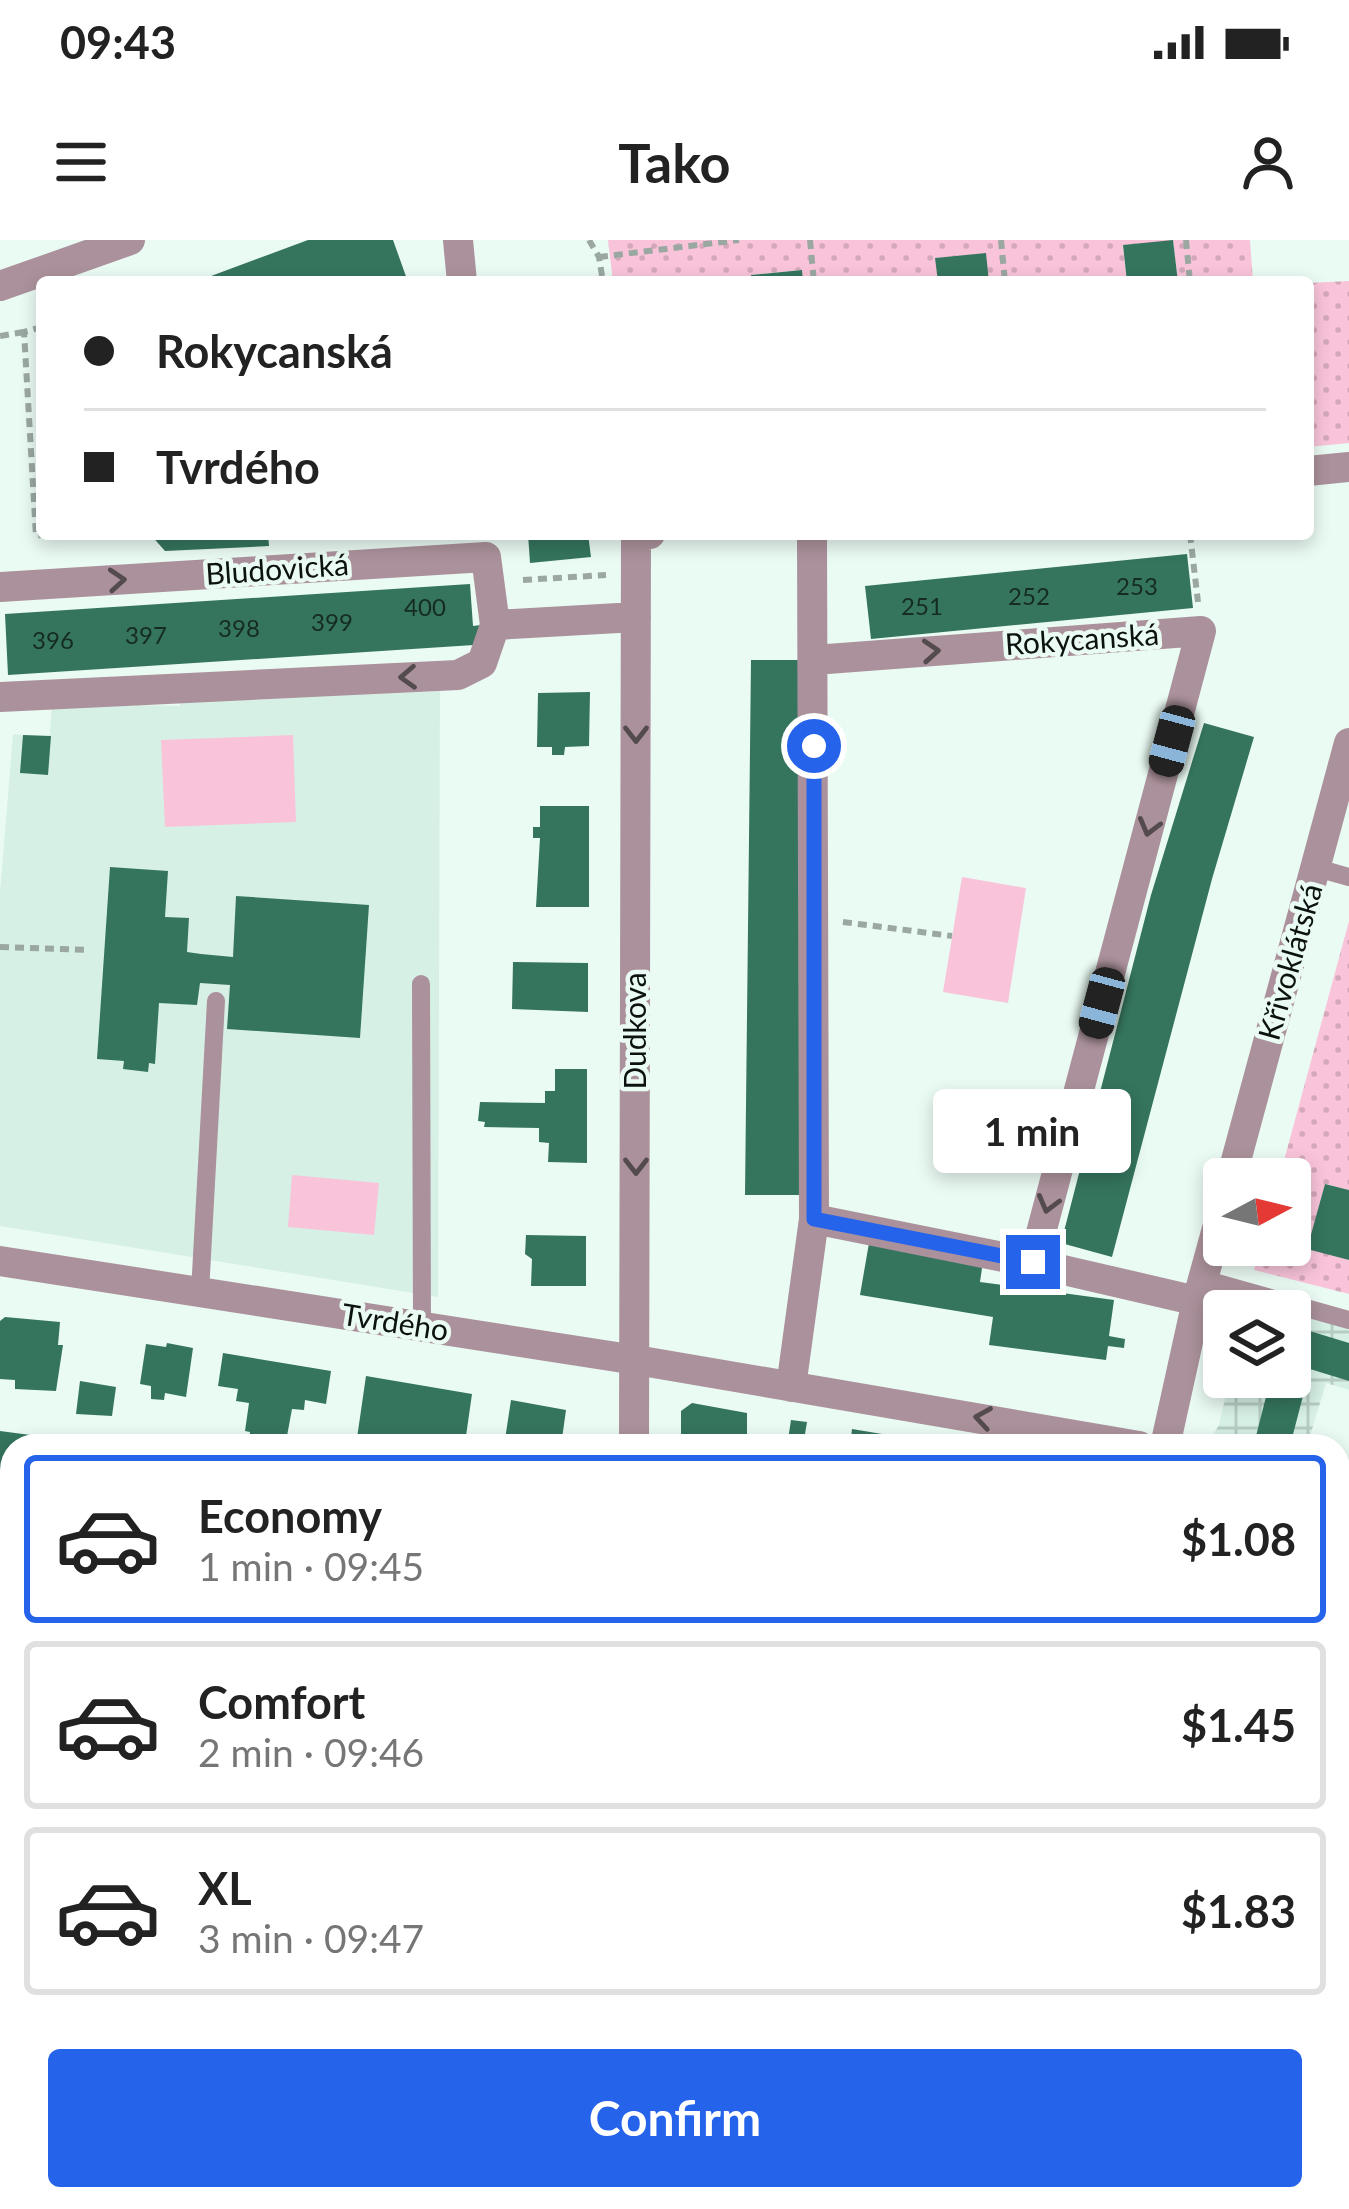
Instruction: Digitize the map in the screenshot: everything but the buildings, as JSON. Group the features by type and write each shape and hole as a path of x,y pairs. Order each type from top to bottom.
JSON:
{"street":[{"path":"0,286 130,240"},
{"path":"458,240 461,276"},
{"path":"1314,471 1349,467"},
{"name":"Dudkova","path":"634,1434 636,540"},
{"path":"790,1387 814,1219 812,540"},
{"path":"0,698 458,675 482,663 495,625 487,558"},
{"name":"Bludovická","path":"0,587 487,558"},
{"path":"495,625 636,617"},
{"name":"Rokycanská","path":"814,660 1201,631 1033,1262"},
{"name":"Křivoklátská","path":"1237,1158 1349,743"},
{"path":"814,1219 1200,1290"},
{"name":"Tvrdého","path":"0,1261 636,1360 1068,1434"},
{"path":"1168,1434 1207,1266"}],"lane":[{"path":"1317,868 1349,877"},
{"path":"421,983 422,1328"},
{"path":"200,1292 216,1000"},
{"path":"1200,1290 1349,1320"}],"path":[{"path":"589,240 599,257 601,276"},
{"path":"599,257 739,240"},
{"path":"810,240 813,276"},
{"path":"1001,240 1004,276"},
{"path":"1186,240 1189,276"},
{"path":"0,336 36,329"},
{"path":"24,332 36,536"},
{"path":"1191,540 1201,631"},
{"path":"487,558 636,573"},
{"path":"814,918 952,936"},
{"path":"0,947 88,950"}],"shaded area":[{"path":"608,240 1250,240 1253,276 1177,276 1173,241 1123,246 1126,276 988,276 985,254 936,258 938,276 802,276 801,270 752,276 612,276"},
{"path":"1349,281 1349,443 1314,446 1314,283"},
{"path":"440,679 438,1297 0,1226 0,893 13,734 23,735 21,773 47,775 52,703 180,706 181,695"},
{"path":"293,735 296,822 165,827 161,740"},
{"path":"962,877 1026,888 1008,1003 943,992"},
{"path":"1349,921 1349,1190 1325,1184 1311,1237 1311,1158 1285,1158"},
{"path":"292,1175 379,1183 374,1235 288,1227"},
{"path":"1311,1249 1349,1260 1349,1294 1254,1270 1255,1266 1311,1266"},
{"path":"1311,1317 1349,1328 1349,1390 1326,1383 1311,1434 1213,1434 1225,1398 1311,1398"}],"route":[{"path":"814,746 814,1219 1033,1262"}]}
